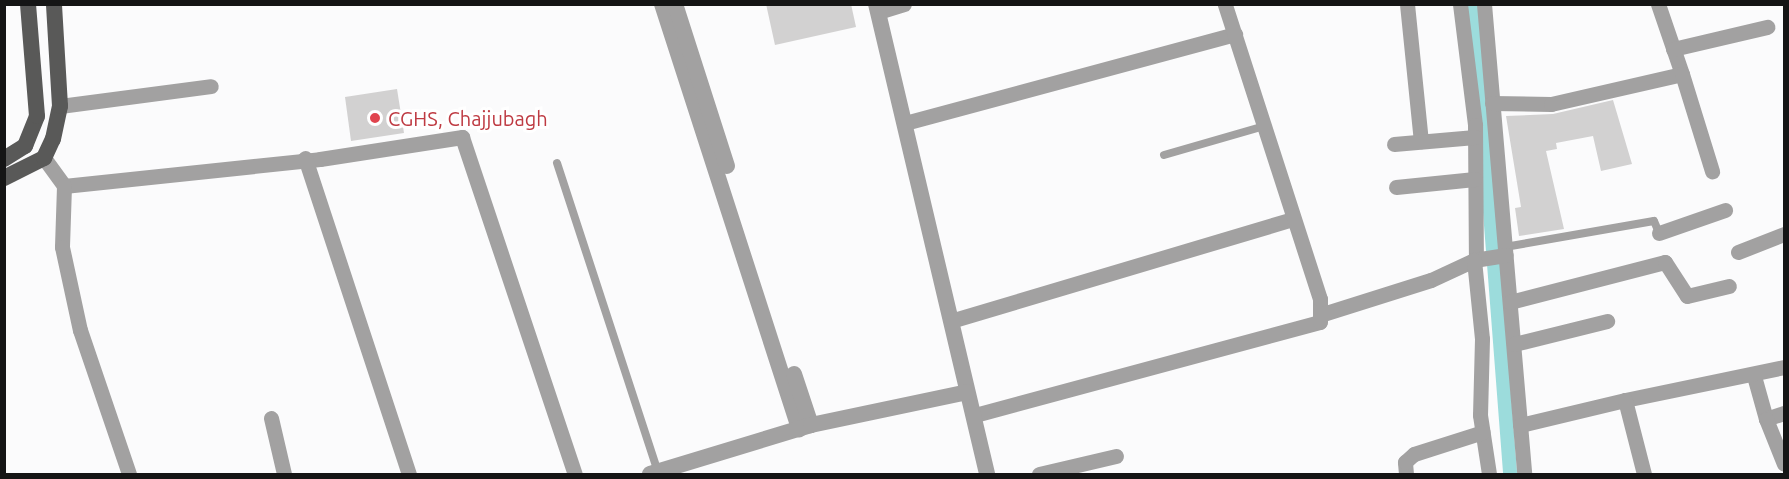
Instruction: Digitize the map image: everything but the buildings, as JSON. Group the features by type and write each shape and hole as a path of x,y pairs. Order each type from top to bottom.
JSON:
{"main road":[{"path":"4,159 25,146 37,116 28,4"},
{"path":"4,178 44,158 60,106 54,4"}],"street":[{"path":"662,4 749,250"},
{"path":"675,4 805,427"},
{"path":"904,4 877,8 954,320 967,392 975,415 987,474"},
{"path":"1225,4 1261,127 1323,314"},
{"path":"1407,4 1421,141"},
{"path":"1460,4 1475,137 1475,179 1491,256 1510,302 1524,474"},
{"path":"1484,4 1492,103 1491,256 1483,432 1489,474"},
{"path":"1658,4 1712,171"},
{"path":"1673,49 1767,27"},
{"path":"905,123 1235,34"},
{"path":"1492,103 1551,104 1682,74"},
{"path":"60,106 211,86"},
{"path":"64,186 462,137 575,474"},
{"path":"1394,144 1475,137"},
{"path":"44,158 64,186 62,247 80,330 129,474"},
{"path":"305,158 408,474"},
{"path":"1396,187 1475,179"},
{"path":"1659,233 1725,210"},
{"path":"954,320 1292,219"},
{"path":"1738,252 1785,234"},
{"path":"975,415 1314,325 1323,314 1431,280 1491,256"},
{"path":"1510,302 1665,262 1687,296 1729,286"},
{"path":"1514,344 1607,321"},
{"path":"1520,425 1625,400 1754,376 1785,367"},
{"path":"1754,376 1766,419 1784,458"},
{"path":"654,473 805,427 967,392"},
{"path":"1625,400 1644,474"},
{"path":"1766,419 1785,413"},
{"path":"271,418 284,474"},
{"path":"1406,474 1405,462 1414,454 1483,432"},
{"path":"1039,474 1116,456"}],"lane":[{"path":"1164,155 1261,127"},
{"path":"557,163 654,473"},
{"path":"1491,256 1653,221 1659,233"}],"waterway":[{"path":"1474,4 1510,474"}],"place":[{"name":"CGHS, Chajjubagh","path":"375,118"}]}
